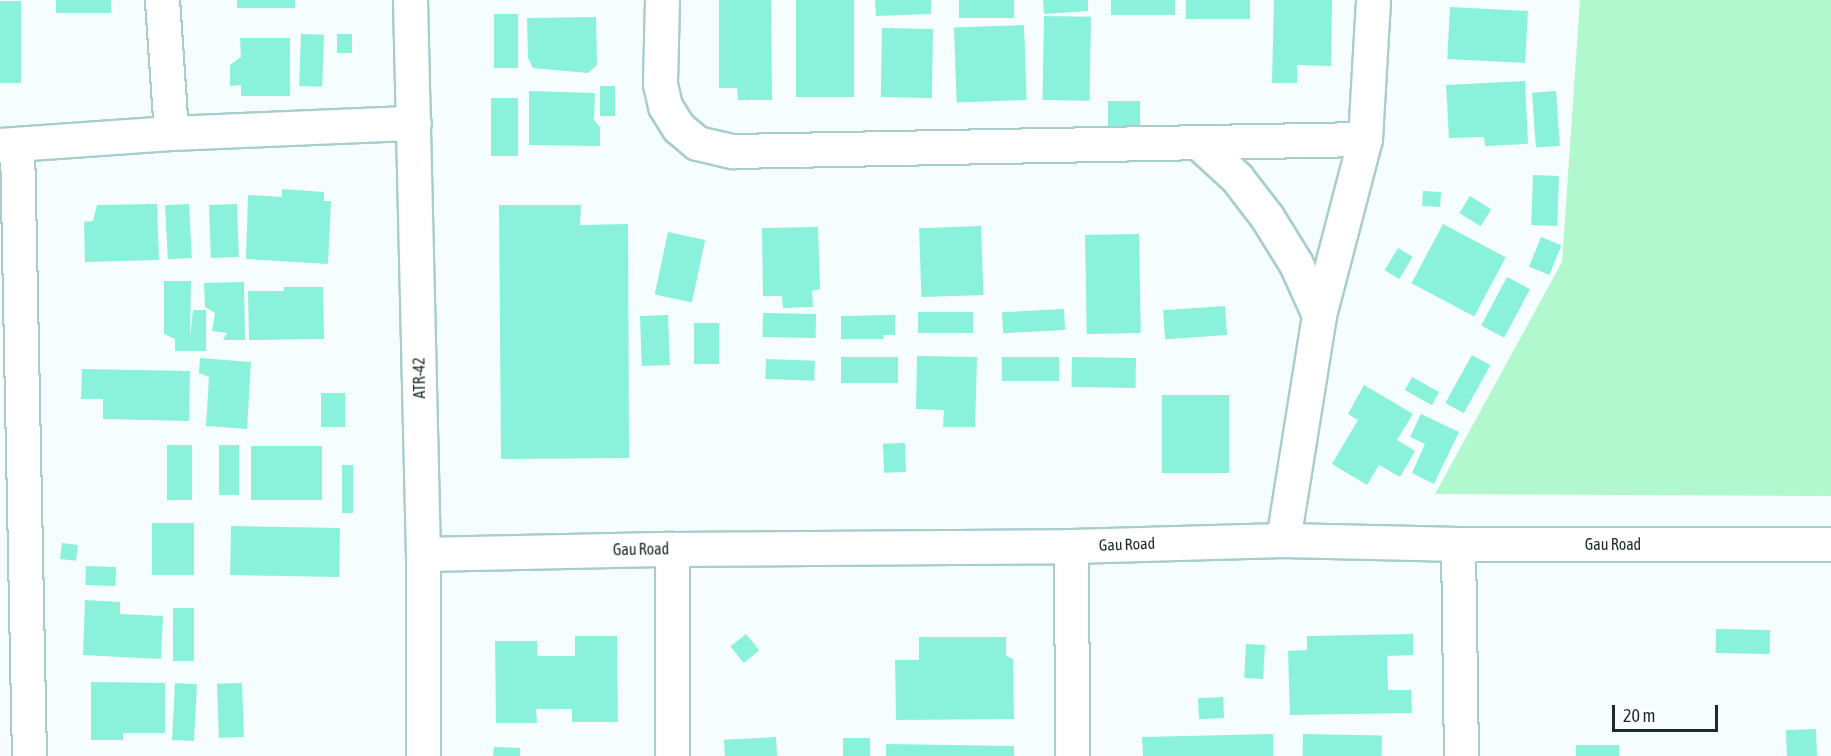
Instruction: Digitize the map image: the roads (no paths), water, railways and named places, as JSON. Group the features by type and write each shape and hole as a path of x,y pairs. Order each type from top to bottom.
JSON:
{"street":[{"path":"162,0 171,133"},
{"name":"ATR-42","path":"410,0 423,554 423,756"},
{"path":"662,0 660,84 665,106 678,127 697,143 733,151 1365,139"},
{"path":"1283,540 1319,315 1365,139 1373,0"},
{"path":"29,756 8,145 171,133 414,123"},
{"path":"1198,142 1237,178 1267,217 1296,264 1319,315"},
{"name":"Gau Road","path":"423,554 672,549 1071,546 1283,540 1458,544 1831,544"},
{"path":"1458,544 1461,756"},
{"path":"1071,546 1072,756"},
{"path":"672,549 672,756"}]}
